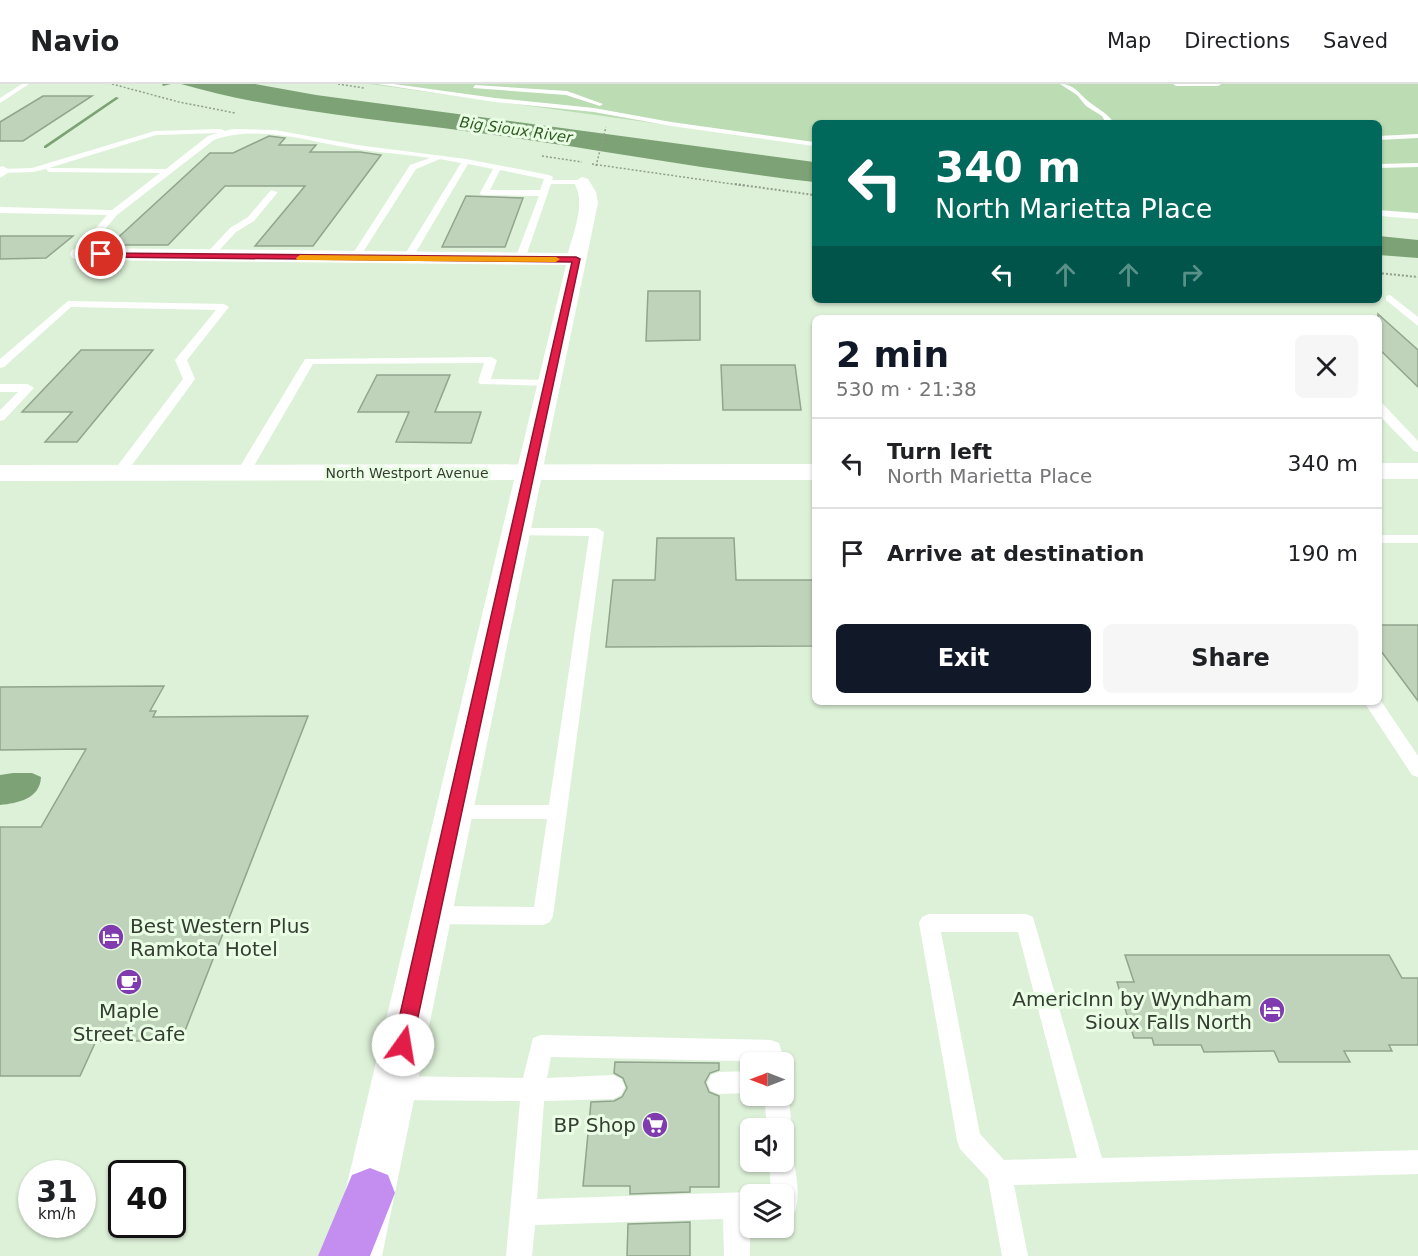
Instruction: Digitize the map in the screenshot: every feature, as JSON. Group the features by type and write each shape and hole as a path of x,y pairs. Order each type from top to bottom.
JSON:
{"highway":[{"path":"344,1256 370,1193"}],"street":[{"path":"356,1256 576,259 589,197 582,182"},
{"path":"79,254 576,259"},
{"path":"1382,471 1418,471"},
{"name":"North Westport Avenue","path":"0,473 812,472"}],"lane":[{"path":"0,100 26,84"},
{"path":"380,84 495,100 594,110 672,124 812,144"},
{"path":"429,84 458,86"},
{"path":"1063,84 1079,94 1088,105 1105,115 1108,120"},
{"path":"1176,84 1218,84"},
{"path":"468,86 567,93 604,105 703,120"},
{"path":"79,254 114,213 211,138 232,131"},
{"path":"33,170 155,133 232,131 275,132 357,147 439,156 549,177 520,259"},
{"path":"1382,138 1418,136"},
{"path":"355,258 413,167 439,156"},
{"path":"407,259 466,161"},
{"path":"1382,166 1418,165"},
{"path":"498,167 484,193 543,193"},
{"path":"1,173 33,170 169,171"},
{"path":"547,182 582,182"},
{"path":"209,256 233,230 251,219 274,192"},
{"path":"0,210 114,213"},
{"path":"1382,213 1418,216"},
{"path":"1390,298 1418,323"},
{"path":"0,364 68,304 224,307 181,360 189,379 119,473"},
{"path":"243,473 309,361 491,360 484,382 549,382"},
{"path":"0,388 28,388 0,417"},
{"path":"1382,410 1418,448"},
{"path":"432,915 543,916 597,532 516,532"},
{"path":"1382,539 1418,539"},
{"path":"1374,705 1418,770"},
{"path":"454,812 558,812"},
{"path":"1015,1256 999,1173 969,1140 929,923 1026,923 1093,1171"},
{"path":"519,1256 525,1212 533,1090 541,1046 771,1052"},
{"path":"720,1083 740,1082"},
{"path":"393,1088 533,1090 613,1088"},
{"path":"999,1173 1418,1162"},
{"path":"525,1212 740,1205"},
{"path":"737,1256 740,1230"}],"path":[{"path":"605,131 597,164 812,195"},
{"path":"1382,273 1418,277"}],"shaded area":[{"path":"370,84 1418,84 1418,218 1382,216 1382,120 812,120 812,145"}],"water":[{"name":"Big Sioux River","path":"181,84 255,84 316,95 812,162 812,182 515,138 289,108"},
{"path":"1382,236 1418,240 1418,258 1382,255"},
{"path":"32,773 41,777 40,784 37,790 27,798 0,805 0,775"}],"building":[{"path":"43,96 92,96 23,141 0,141 0,122"},
{"path":"269,136 285,138 279,145 316,145 310,152 360,152 381,155 313,246 255,246 305,186 225,186 168,245 110,245 210,153 233,153"},
{"path":"466,196 523,198 505,247 442,247"},
{"path":"0,236 73,236 46,258 0,259"},
{"path":"648,291 700,291 700,340 646,341"},
{"path":"1382,318 1418,350 1418,387 1382,352"},
{"path":"81,350 153,350 77,442 45,442 72,412 22,412"},
{"path":"721,365 795,365 801,410 723,410"},
{"path":"377,375 450,375 435,412 481,412 471,443 396,442 409,412 358,412"},
{"path":"657,538 734,538 736,580 812,580 812,646 606,647 613,580 655,580"},
{"path":"1382,625 1418,625 1418,701 1382,652"},
{"name":"Best Western Plus Ramkota Hotel","path":"164,686 150,711 156,711 153,717 308,716 181,1041 96,1041 80,1076 0,1076 0,827 41,827 86,749 0,750 0,687"},
{"name":"AmericInn by Wyndham Sioux Falls North","path":"1125,955 1389,955 1402,978 1418,978 1418,1045 1389,1045 1392,1051 1344,1051 1350,1062 1279,1062 1274,1051 1204,1052 1201,1045 1154,1045 1152,1038 1134,1038 1117,982 1134,982"},
{"path":"615,1062 719,1063 719,1070 710,1073 705,1082 709,1092 719,1096 719,1187 690,1187 690,1192 630,1194 630,1186 583,1186 591,1102 614,1101 622,1097 627,1088 623,1078 614,1073"},
{"path":"690,1222 690,1256 627,1256 628,1224"}],"waterway":[{"path":"163,85 169,84"},
{"path":"45,147 117,98"}],"slow traffic":[{"path":"300,258 556,259"}],"place":[{"name":"Best Western Plus Ramkota Hotel","path":"111,937"},
{"name":"Maple Street Cafe","path":"129,982"},
{"name":"AmericInn by Wyndham Sioux Falls North","path":"1272,1010"},
{"name":"BP Shop","path":"655,1125"}],"route":[{"path":"101,254 300,258 576,259 403,1045"}]}
